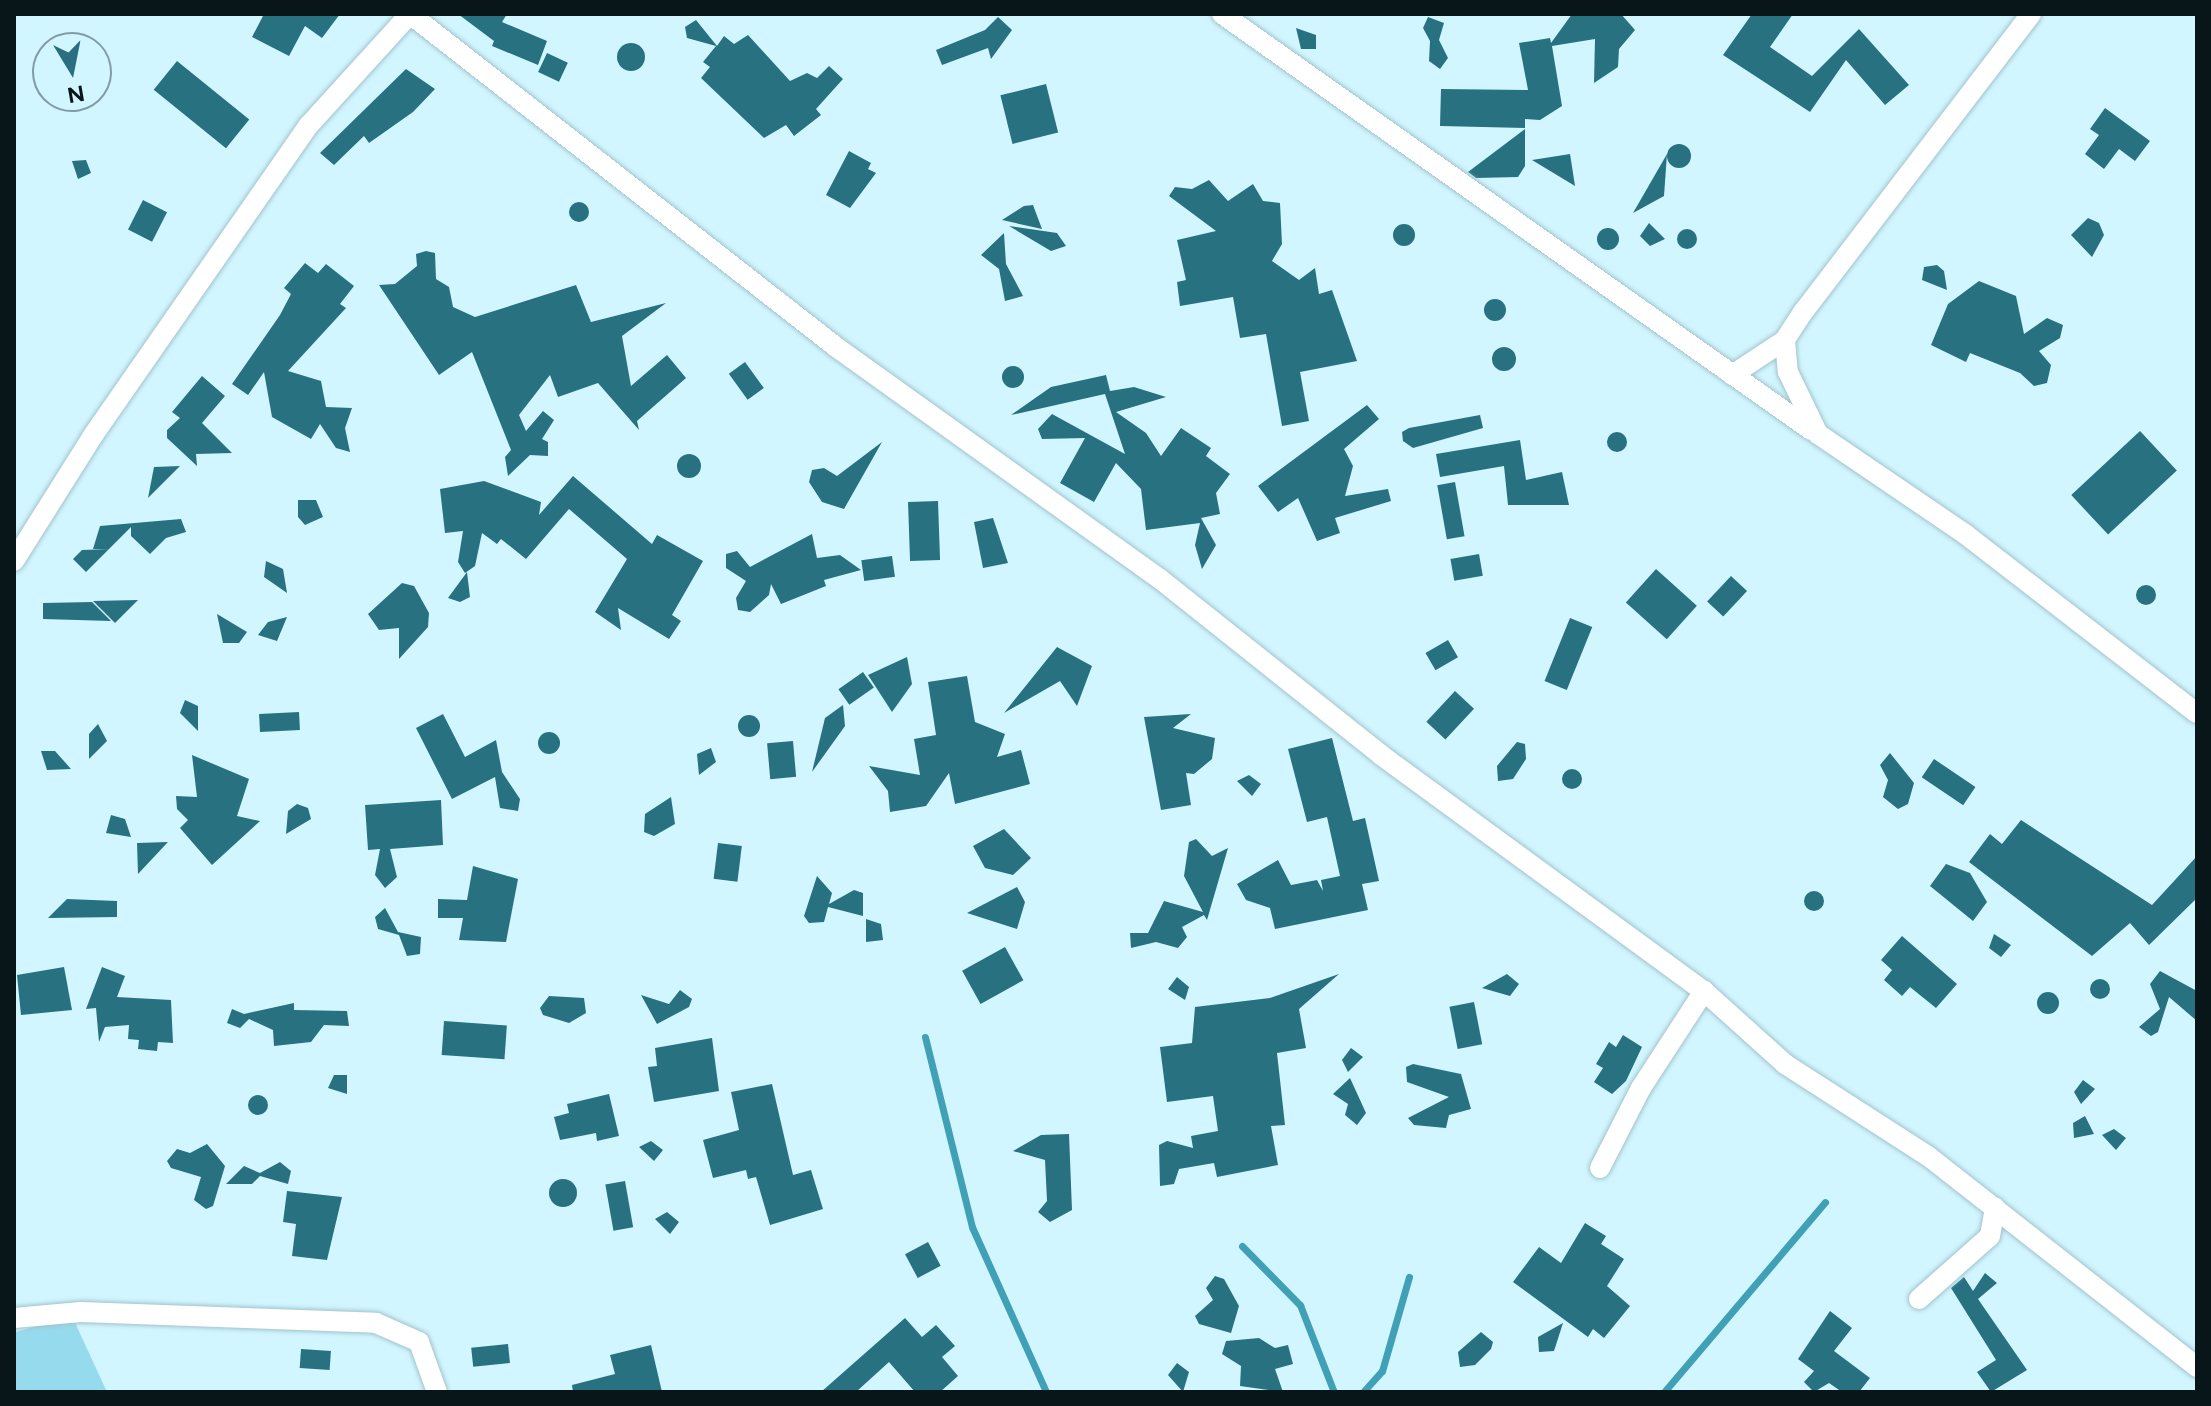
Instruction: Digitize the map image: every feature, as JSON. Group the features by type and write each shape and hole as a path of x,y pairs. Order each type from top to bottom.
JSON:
{"street":[{"path":"14,561 94,434 308,126 410,14 836,347 1160,579 1381,755 1704,991 1785,1064 1995,1207 2197,1367"},
{"path":"1222,14 1732,375 1965,534 2197,713"},
{"path":"1732,375 1785,340 2031,14"},
{"path":"1785,340 1794,391 1818,434"},
{"path":"1600,1168 1641,1088 1704,991"},
{"path":"1919,1299 1990,1236 1995,1207"},
{"path":"14,1318 81,1312 376,1323 419,1342 437,1392"}],"shaded area":[{"path":"72,1316 107,1392 14,1392 16,1332"}],"building":[{"path":"264,14 340,14 322,38 305,26 289,56 252,37"},
{"path":"458,14 507,14 502,22 547,41 538,65 492,46 494,41"},
{"path":"1572,14 1621,14 1635,30 1619,49 1618,67 1594,83 1595,39 1552,46 1562,106 1540,120 1525,119 1525,128 1440,126 1441,89 1528,90 1519,43 1550,38 1551,43"},
{"path":"1752,14 1793,14 1770,47 1812,76 1859,29 1909,85 1885,105 1846,60 1810,112 1723,55"},
{"path":"998,17 1012,30 991,59 988,48 942,65 936,50 985,30"},
{"path":"1428,17 1444,23 1439,40 1448,58 1440,69 1429,61 1430,41 1423,28"},
{"path":"696,20 717,46 724,36 734,44 748,35 790,81 807,73 817,78 829,66 843,79 816,109 821,115 794,136 786,125 764,138 701,78 710,67 703,62 716,46 687,38 685,27"},
{"path":"1296,28 1316,35 1316,49 1301,49"},
{"path":"631,43 641,47 645,57 641,67 631,71 621,67 617,57 621,47"},
{"path":"547,53 568,63 559,82 538,72"},
{"path":"177,61 249,120 226,148 154,90"},
{"path":"406,69 435,89 413,112 369,143 364,136 334,165 320,153"},
{"path":"1046,84 1058,133 1012,144 1000,95"},
{"path":"2105,108 2150,141 2135,161 2119,149 2104,169 2085,154 2099,135 2090,129"},
{"path":"1525,129 1525,166 1518,177 1476,178 1468,172"},
{"path":"1679,144 1688,147 1691,156 1688,165 1679,168 1670,165 1667,156 1670,147"},
{"path":"849,151 871,163 868,169 876,173 850,208 826,195"},
{"path":"1570,154 1575,186 1532,160"},
{"path":"1667,154 1664,196 1633,213"},
{"path":"86,160 91,173 78,179 72,161"},
{"path":"1209,180 1228,201 1253,184 1263,201 1280,203 1282,244 1272,261 1299,280 1315,268 1319,294 1332,290 1357,361 1300,372 1309,421 1282,426 1266,334 1240,338 1233,297 1180,306 1177,282 1186,280 1177,240 1216,231 1169,196 1175,187 1192,189"},
{"path":"143,200 167,212 152,242 128,229"},
{"path":"579,202 586,205 589,212 586,219 579,222 572,219 569,212 572,205"},
{"path":"1033,205 1042,229 1002,220 1024,206"},
{"path":"2088,218 2099,223 2104,235 2092,257 2071,235"},
{"path":"1649,223 1665,239 1650,246 1640,236"},
{"path":"1404,224 1412,227 1415,235 1412,243 1404,246 1396,243 1393,235 1396,227"},
{"path":"1009,226 1057,233 1066,246 1051,251"},
{"path":"1608,228 1616,231 1619,239 1616,247 1608,250 1600,247 1597,239 1600,231"},
{"path":"1687,229 1694,232 1697,239 1694,246 1687,249 1680,246 1677,239 1680,232"},
{"path":"1004,233 1006,264 1023,296 1005,301 999,269 981,255"},
{"path":"426,251 435,253 436,279 449,287 453,307 475,317 576,285 591,322 666,303 622,336 631,386 667,355 686,378 637,421 639,430 598,383 558,397 550,375 519,415 526,431 543,411 554,420 542,439 548,442 548,456 530,455 508,476 505,457 511,450 472,352 439,375 379,285 395,284 417,266 416,254"},
{"path":"305,263 318,273 326,264 354,286 340,304 346,308 288,371 321,381 326,407 352,408 345,428 350,452 336,448 320,424 311,439 272,417 264,372 248,395 232,384 280,315 291,294 284,288"},
{"path":"1937,265 1944,271 1947,290 1922,280 1924,267"},
{"path":"1979,281 2016,296 2024,334 2047,318 2063,325 2060,338 2039,351 2051,365 2047,383 2034,386 2020,373 1970,353 1966,362 1931,345 1948,304"},
{"path":"1495,299 1503,302 1506,310 1503,318 1495,321 1487,318 1484,310 1487,302"},
{"path":"1504,347 1513,350 1516,359 1513,368 1504,371 1495,368 1492,359 1495,350"},
{"path":"745,362 764,388 748,400 729,374"},
{"path":"1013,366 1021,369 1024,377 1021,385 1013,388 1005,385 1002,377 1005,369"},
{"path":"1106,375 1110,391 1134,387 1166,397 1116,412 1146,433 1161,456 1181,428 1211,448 1206,456 1230,474 1216,493 1220,514 1201,518 1216,545 1202,569 1195,545 1200,523 1146,530 1141,489 1116,463 1094,502 1060,483 1085,438 1042,439 1038,429 1052,414 1125,454 1105,394 1011,415 1051,387"},
{"path":"202,376 225,396 202,423 232,453 196,454 197,466 167,438 167,430 180,418 172,412"},
{"path":"1367,405 1379,419 1344,449 1353,466 1345,496 1388,489 1391,501 1335,518 1340,533 1317,541 1298,498 1278,512 1258,486"},
{"path":"1480,415 1483,428 1413,448 1403,441 1402,432 1409,428"},
{"path":"2140,431 2177,470 2108,535 2071,495"},
{"path":"1617,432 1624,435 1627,442 1624,449 1617,452 1610,449 1607,442 1610,435"},
{"path":"1520,440 1526,480 1562,472 1569,505 1508,505 1504,466 1440,477 1436,454"},
{"path":"882,442 844,509 822,502 809,482 812,470 824,468 837,476"},
{"path":"689,454 698,457 701,466 698,475 689,478 680,475 677,466 680,457"},
{"path":"180,466 148,498 154,467"},
{"path":"573,476 652,544 657,535 703,561 672,615 681,621 669,639 618,608 621,630 595,612 627,559 569,509 526,559 501,539 497,544 482,533 475,566 465,573 458,562 463,531 445,533 440,489 484,481 541,502 539,515"},
{"path":"1455,482 1465,536 1447,539 1437,485"},
{"path":"298,500 316,500 323,517 305,525 298,517"},
{"path":"938,501 940,560 910,561 908,502"},
{"path":"993,518 1008,563 983,568 974,522"},
{"path":"181,519 186,532 166,538 150,554 131,536 131,527 109,549 93,549 100,526"},
{"path":"812,534 817,558 840,555 861,570 824,580 826,586 781,604 771,584 769,595 750,612 738,610 736,598 746,581 726,568 726,554 737,551 750,567"},
{"path":"109,549 86,572 73,559 82,550"},
{"path":"1479,554 1483,576 1454,581 1450,559"},
{"path":"892,556 895,577 864,581 861,560"},
{"path":"266,561 283,569 287,593 264,577"},
{"path":"1656,569 1697,606 1667,639 1626,602"},
{"path":"467,572 470,597 460,602 448,598"},
{"path":"1731,576 1747,591 1723,617 1707,602"},
{"path":"402,583 414,586 429,613 428,627 399,659 399,628 379,630 368,614"},
{"path":"2146,585 2153,588 2156,595 2153,602 2146,605 2139,602 2136,595 2139,588"},
{"path":"138,600 115,623 93,601"},
{"path":"92,602 111,621 43,619 43,603"},
{"path":"217,614 247,632 239,643 223,643"},
{"path":"287,617 277,641 258,635 268,622"},
{"path":"1570,618 1592,627 1567,690 1545,681"},
{"path":"1448,640 1458,657 1435,670 1425,653"},
{"path":"1057,647 1092,666 1077,706 1060,681 1004,713"},
{"path":"907,657 912,684 892,712 868,675"},
{"path":"863,672 874,688 849,705 838,689"},
{"path":"967,676 975,722 1005,734 997,757 1021,750 1030,784 955,804 949,773 926,806 890,812 888,791 869,766 920,775 914,739 936,735 928,682"},
{"path":"1455,691 1474,709 1445,739 1426,722"},
{"path":"185,700 198,706 198,731 180,713"},
{"path":"843,705 845,726 812,772 825,718"},
{"path":"299,712 300,730 260,732 259,714"},
{"path":"443,714 465,757 496,740 502,772 520,799 518,811 500,808 495,777 452,799 416,728"},
{"path":"1191,714 1173,728 1215,738 1212,759 1194,774 1186,773 1191,805 1161,810 1144,717"},
{"path":"749,715 757,718 760,726 757,734 749,737 741,734 738,726 741,718"},
{"path":"98,724 107,741 89,759 89,734"},
{"path":"549,732 557,735 560,743 557,751 549,754 541,751 538,743 541,735"},
{"path":"1332,738 1353,821 1365,818 1379,881 1362,884 1368,910 1275,929 1270,908 1246,900 1237,884 1278,860 1291,885 1317,880 1323,891 1321,880 1340,876 1327,817 1307,822 1288,749"},
{"path":"793,741 796,777 770,779 767,743"},
{"path":"1517,742 1525,744 1526,759 1513,779 1498,781 1497,766"},
{"path":"711,748 716,762 699,775 697,754"},
{"path":"41,751 55,751 71,769 47,770"},
{"path":"1890,753 1914,783 1908,804 1898,809 1883,797 1888,780 1880,765"},
{"path":"192,755 249,779 237,816 260,821 212,865 180,828 188,820 177,809 176,796 197,797"},
{"path":"1934,759 1975,787 1963,805 1922,777"},
{"path":"1572,769 1579,772 1582,779 1579,786 1572,789 1565,786 1562,779 1565,772"},
{"path":"1249,775 1261,784 1252,796 1237,781"},
{"path":"671,797 675,824 654,836 644,832 645,814"},
{"path":"441,800 443,845 390,849 397,877 385,888 375,875 380,849 368,850 365,805"},
{"path":"297,804 308,808 311,819 286,834 288,811"},
{"path":"111,815 125,819 131,837 106,833"},
{"path":"2021,820 2152,905 2197,856 2197,898 2149,945 2130,923 2092,956 1969,862 1990,834 2002,844"},
{"path":"1004,829 1031,858 1013,875 985,868 973,846"},
{"path":"1196,839 1212,856 1228,848 1207,920 1204,915 1182,927 1187,937 1178,948 1156,942 1131,948 1130,933 1148,933 1164,901 1203,912 1184,876 1189,842"},
{"path":"168,842 138,874 137,843"},
{"path":"718,843 742,846 737,882 714,879"},
{"path":"1946,864 1970,873 1987,902 1973,921 1930,886"},
{"path":"473,866 518,879 506,942 459,940 463,918 438,918 438,899 467,900"},
{"path":"817,876 832,893 829,904 854,890 863,893 863,916 828,907 824,922 809,923 804,916"},
{"path":"1017,887 1025,902 1017,929 967,913"},
{"path":"1814,891 1821,894 1824,901 1821,908 1814,911 1807,908 1804,901 1807,894"},
{"path":"67,899 117,901 117,917 48,918"},
{"path":"385,908 398,932 421,937 420,954 407,956 399,935 378,929 375,917"},
{"path":"866,919 881,924 883,940 866,942"},
{"path":"1994,934 2011,945 2001,957 1989,948"},
{"path":"1902,936 1957,984 1936,1008 1910,987 1902,996 1884,980 1892,970 1881,960"},
{"path":"1005,947 1023,980 981,1004 962,971"},
{"path":"64,967 72,1010 21,1015 17,975"},
{"path":"102,967 125,976 117,997 171,1000 173,1043 158,1042 157,1051 138,1049 139,1040 128,1039 129,1025 105,1027 99,1042 96,1008 86,1009"},
{"path":"2160,971 2197,991 2197,1021 2169,997 2158,1032 2151,1036 2139,1027 2160,1009 2150,984"},
{"path":"1339,974 1299,1009 1306,1048 1277,1053 1285,1125 1271,1126 1278,1165 1217,1177 1214,1163 1179,1169 1174,1184 1160,1186 1159,1145 1167,1141 1193,1148 1191,1136 1218,1131 1213,1096 1167,1102 1160,1047 1192,1043 1195,1007 1270,998"},
{"path":"1507,974 1519,984 1510,996 1482,988"},
{"path":"1177,977 1189,987 1185,1000 1168,989"},
{"path":"2100,979 2107,982 2110,989 2107,996 2100,999 2093,996 2090,989 2093,982"},
{"path":"680,990 692,999 689,1007 657,1024 641,995 669,1004"},
{"path":"2048,992 2056,995 2059,1003 2056,1011 2048,1014 2040,1011 2037,1003 2040,995"},
{"path":"549,996 584,998 586,1013 569,1023 543,1015 540,1008"},
{"path":"1474,1002 1482,1044 1458,1049 1449,1007"},
{"path":"294,1003 294,1010 347,1011 349,1026 324,1025 311,1042 274,1046 273,1030 249,1019 240,1028 227,1023 232,1009 244,1014"},
{"path":"444,1021 507,1025 504,1059 442,1055"},
{"path":"1623,1035 1642,1047 1626,1081 1612,1094 1594,1082 1603,1068 1596,1064 1609,1042 1616,1047"},
{"path":"712,1038 719,1091 654,1102 648,1067 657,1066 655,1048"},
{"path":"1351,1048 1363,1057 1348,1072 1342,1060"},
{"path":"1413,1064 1461,1074 1471,1109 1449,1115 1446,1128 1414,1125 1408,1118 1449,1097 1407,1082 1406,1067"},
{"path":"334,1075 347,1075 347,1094 328,1088"},
{"path":"1350,1078 1366,1113 1357,1125 1345,1115 1348,1104 1333,1094"},
{"path":"2083,1080 2095,1089 2081,1104 2074,1092"},
{"path":"772,1084 793,1175 811,1170 823,1209 770,1225 756,1177 748,1179 746,1170 713,1178 703,1140 739,1130 731,1092"},
{"path":"609,1094 619,1136 597,1141 596,1133 560,1140 554,1117 569,1113 567,1104"},
{"path":"258,1095 265,1098 268,1105 265,1112 258,1115 251,1112 248,1105 251,1098"},
{"path":"2085,1116 2094,1134 2074,1138 2073,1123"},
{"path":"2114,1129 2126,1138 2116,1150 2102,1135"},
{"path":"1069,1134 1072,1210 1050,1222 1038,1212 1047,1201 1045,1160 1013,1151 1041,1135"},
{"path":"651,1141 663,1150 654,1161 639,1147"},
{"path":"207,1144 225,1166 213,1206 206,1209 194,1200 201,1177 171,1168 167,1161 177,1149 190,1153"},
{"path":"280,1162 291,1171 288,1184 260,1176 252,1184 226,1184 244,1166 260,1173"},
{"path":"563,1179 573,1183 577,1193 573,1203 563,1207 553,1203 549,1193 553,1183"},
{"path":"625,1181 633,1227 613,1231 605,1184"},
{"path":"287,1191 342,1197 327,1260 292,1256 296,1224 283,1222"},
{"path":"667,1212 679,1222 670,1234 655,1219"},
{"path":"1585,1223 1606,1236 1601,1244 1624,1259 1607,1286 1630,1306 1604,1338 1593,1329 1588,1337 1513,1282 1539,1247 1561,1263"},
{"path":"928,1242 941,1266 918,1278 905,1254"},
{"path":"1985,1273 1997,1283 1978,1299 2027,1370 1991,1392 1977,1372 1996,1360 1951,1288 1964,1277 1973,1291"},
{"path":"1215,1276 1224,1279 1239,1306 1231,1333 1199,1324 1195,1316 1213,1300 1206,1288"},
{"path":"1830,1311 1852,1328 1834,1351 1870,1378 1859,1392 1842,1392 1829,1383 1814,1392 1804,1382 1814,1371 1798,1359"},
{"path":"905,1318 922,1337 936,1325 955,1346 942,1357 958,1376 940,1392 915,1392 889,1362 856,1392 821,1392"},
{"path":"1563,1323 1554,1351 1539,1352 1538,1337"},
{"path":"1481,1332 1493,1342 1491,1349 1475,1365 1460,1367 1458,1352"},
{"path":"1259,1338 1275,1348 1288,1345 1293,1364 1275,1369 1283,1392 1240,1386 1241,1366 1222,1354 1226,1341"},
{"path":"508,1344 510,1363 473,1367 471,1348"},
{"path":"651,1345 662,1392 573,1392 572,1385 615,1374 610,1355"},
{"path":"301,1349 331,1351 330,1370 300,1368"},
{"path":"1177,1363 1189,1372 1183,1392 1168,1375"}],"waterway":[{"path":"925,1037 972,1227 1046,1392"},
{"path":"1664,1392 1825,1202"},
{"path":"1242,1246 1300,1305 1334,1392"},
{"path":"1363,1392 1382,1371 1409,1277"}]}
